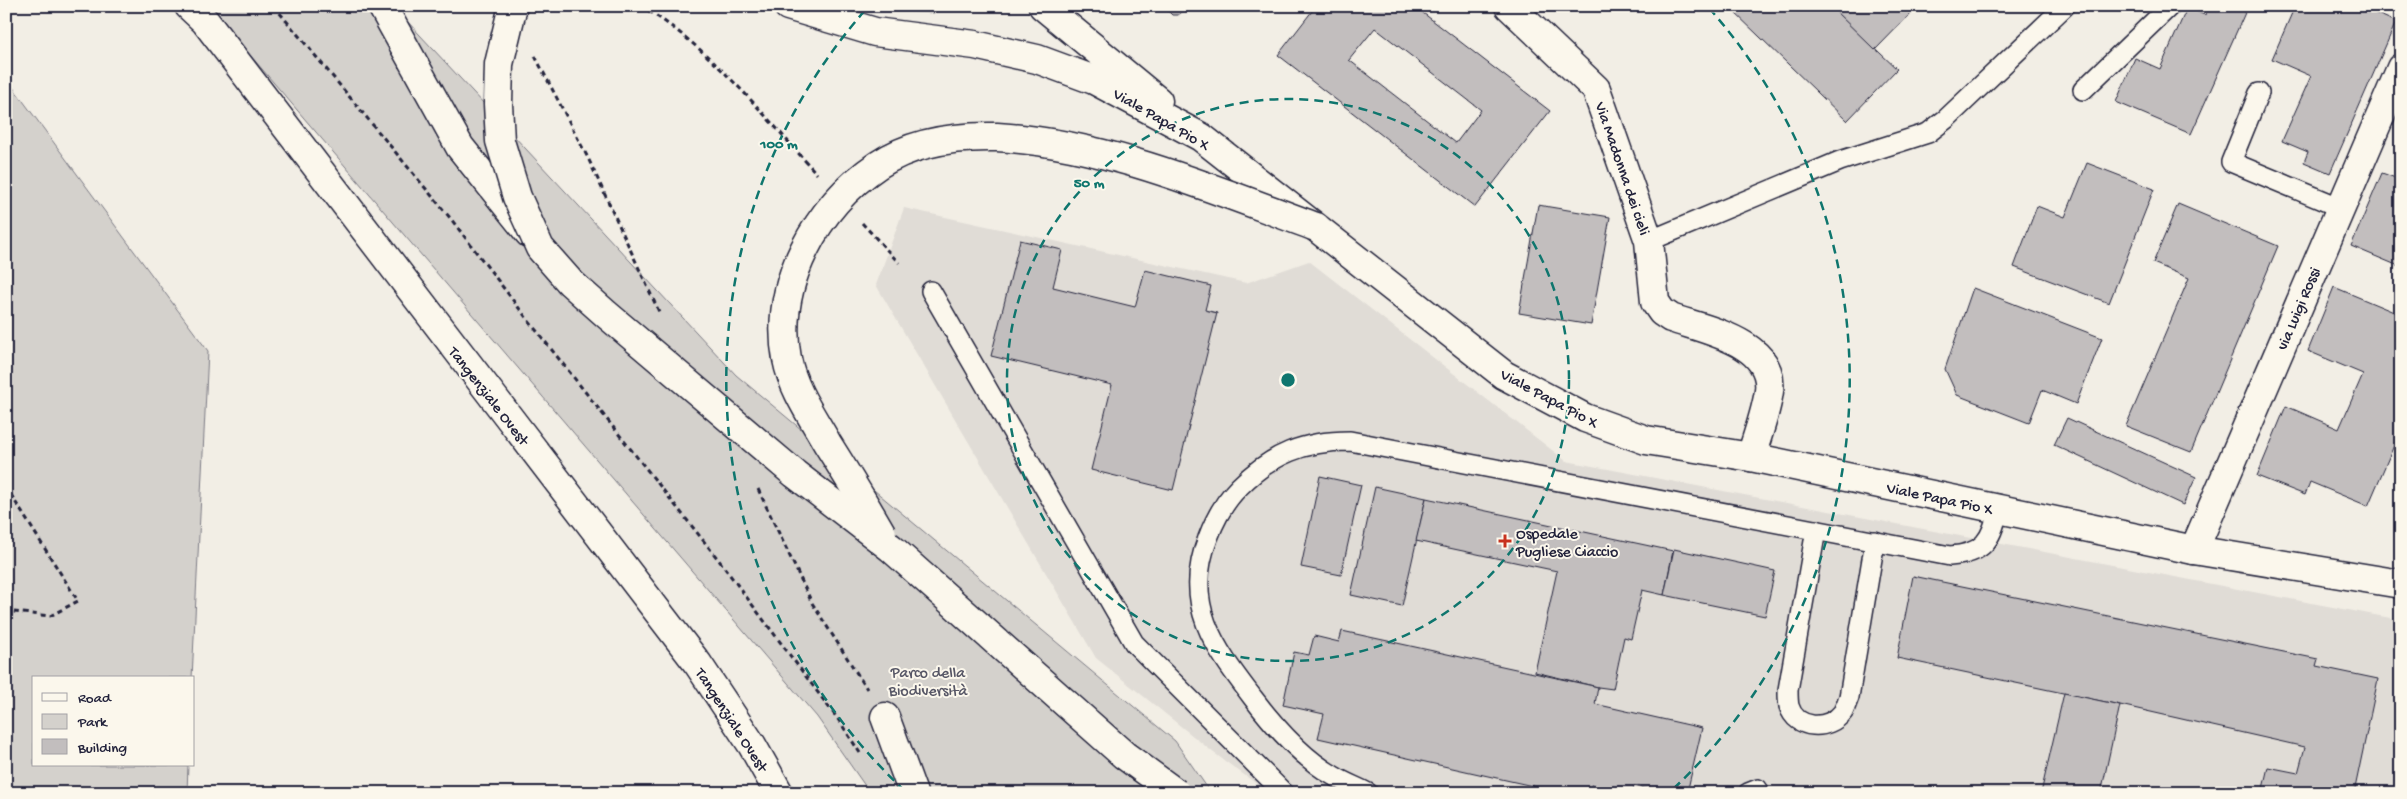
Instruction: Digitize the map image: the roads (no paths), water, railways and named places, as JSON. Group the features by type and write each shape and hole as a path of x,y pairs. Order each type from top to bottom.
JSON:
{"main road":[{"name":"Tangenziale Ovest","path":"189,6 205,22 698,664 752,745 779,793"},
{"path":"382,6 460,147 540,248 570,282 795,474 891,548 1124,755 1176,793"},
{"path":"513,6 499,64 498,104 500,141 517,197 540,248"},
{"name":"Viale Papa Pio X","path":"788,6 875,32 975,45 1037,59 1094,80 1201,137 1504,375 1585,418 1646,440 1751,457 2194,550 2399,579"},
{"path":"1043,6 1201,137"},
{"name":"Via Madonna dei cieli","path":"1509,6 1596,89 1649,241 1655,302 1662,312 1670,318 1743,343 1755,353 1766,370 1769,390 1751,457"},
{"name":"via Luigi Rossi","path":"2194,550 2401,68"},
{"path":"891,548 800,397 787,359 785,319 792,282 805,246 826,214 851,187 879,164 912,148 956,138 998,138 1071,147 1176,176 1316,228"},
{"path":"885,717 913,793"}],"lane":[{"path":"1649,241 1840,161 1928,133 1946,119 2065,6"},
{"path":"2083,90 2170,6"},
{"path":"2259,93 2231,162 2340,207"},
{"path":"931,291 1134,642 1284,793"},
{"path":"1368,793 1333,776 1304,755 1282,732 1223,660 1209,635 1200,608 1198,582 1200,556 1213,524 1229,497 1251,474 1275,458 1306,445 1327,441 1350,441 1950,556 1972,552 1989,539 1994,530 1998,510"},
{"path":"1816,530 1788,690 1789,706 1796,718 1806,724 1819,726 1832,722 1842,712 1849,697 1876,541"}],"place":[{"name":"Ospedale Pugliese Ciaccio","path":"1505,541"}],"park label":[{"name":"Parco della Biodiversità","path":"928,680"}]}
